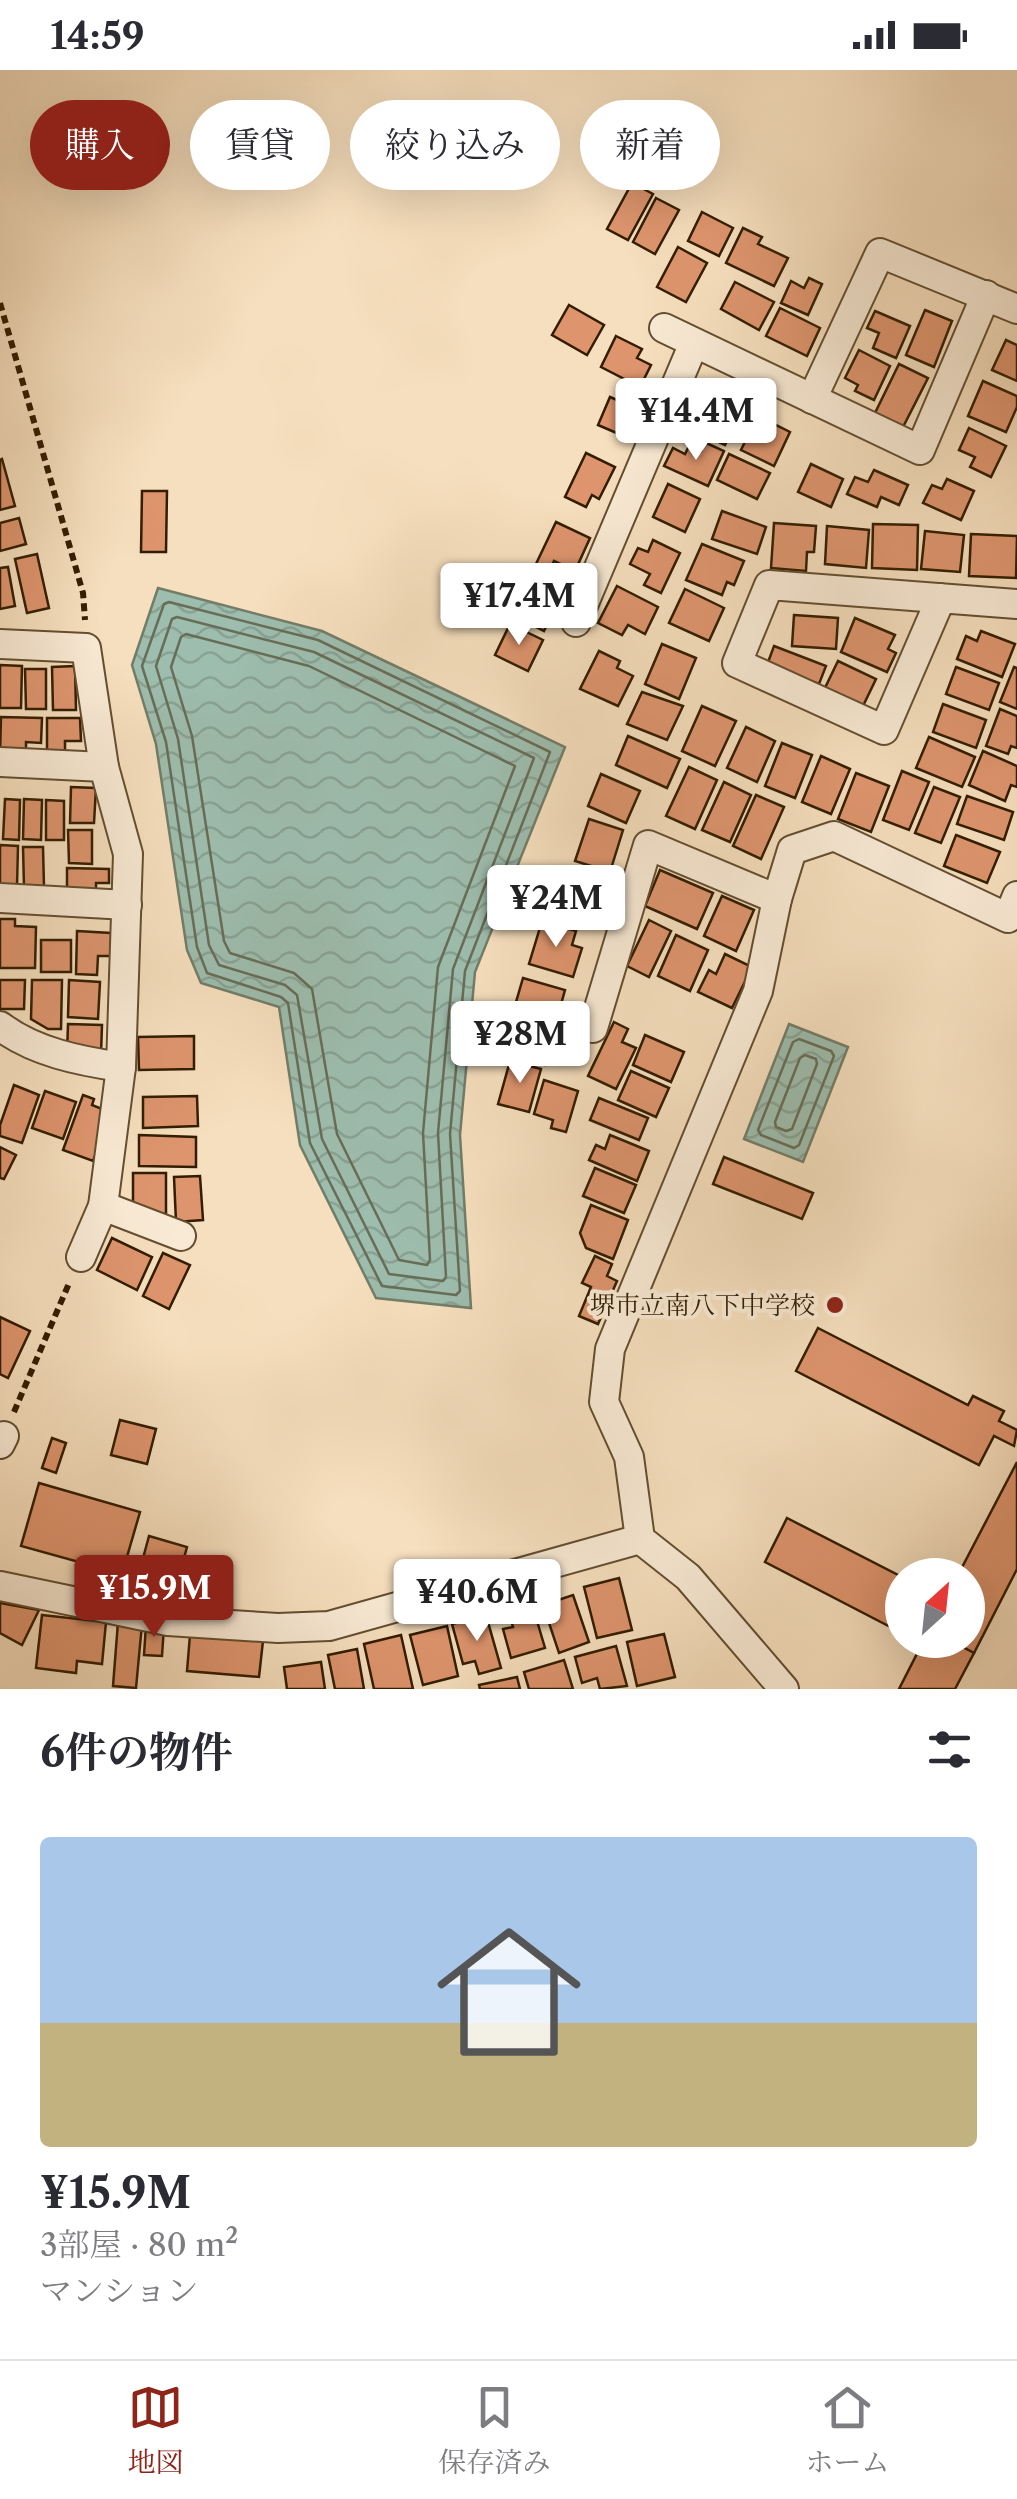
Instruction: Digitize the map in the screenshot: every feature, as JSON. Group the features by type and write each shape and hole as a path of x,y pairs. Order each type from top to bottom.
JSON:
{"street":[{"path":"812,399 880,253 1017,309"},
{"path":"664,328 920,450 986,296"},
{"path":"576,622 694,343"},
{"path":"942,598 884,730 737,663 768,585 942,598 1017,604"},
{"path":"0,644 86,648 104,767 128,854 121,1067 103,1206 80,1257"},
{"path":"0,762 104,767"},
{"path":"782,1689 688,1578 640,1539 629,1458 604,1402 610,1350 758,991 792,850 834,836 1014,912"},
{"path":"593,1028 648,845 778,899"},
{"path":"0,898 126,905"},
{"path":"0,1026 12,1036 77,1061 121,1067"},
{"path":"103,1206 181,1236"},
{"path":"0,1586 168,1620 278,1628 328,1626 640,1539"}],"path":[{"path":"0,303 84,593 86,648"},
{"path":"2,1440 80,1257"}],"water":[{"path":"158,588 322,631 565,747 475,972 460,1135 471,1308 376,1298 300,1145 279,1007 201,983 187,950 156,744 132,665"},
{"path":"789,1024 848,1047 803,1162 744,1139"}],"building":[{"path":"628,190 653,194 628,240 607,229"},
{"path":"656,198 679,210 655,254 633,242"},
{"path":"702,212 733,228 719,256 688,241"},
{"path":"743,228 762,237 758,244 788,258 774,286 726,263"},
{"path":"678,247 707,263 686,302 657,287"},
{"path":"809,278 822,284 808,315 781,303 791,281 804,288"},
{"path":"735,282 774,302 759,330 721,309"},
{"path":"569,305 604,325 587,355 552,335"},
{"path":"780,308 820,328 807,356 766,336"},
{"path":"925,310 952,321 934,367 906,355"},
{"path":"875,311 910,326 896,358 873,348 879,333 867,328"},
{"path":"616,336 642,349 637,358 651,365 640,387 601,367"},
{"path":"1006,340 1017,345 1017,381 992,370"},
{"path":"859,350 890,366 874,400 855,391 858,385 845,378"},
{"path":"899,364 928,378 903,427 875,413"},
{"path":"983,381 1017,396 1017,407 1006,432 968,416"},
{"path":"610,397 645,412 633,440 598,425"},
{"path":"702,397 739,415 725,445 687,427"},
{"path":"758,416 790,432 774,466 741,450"},
{"path":"969,428 1006,446 991,477 970,467 975,457 959,450"},
{"path":"704,442 724,451 708,486 664,466 673,448 685,454 689,446 701,451"},
{"path":"586,453 615,467 599,499 592,495 586,507 565,497"},
{"path":"729,454 770,473 757,499 717,480"},
{"path":"0,460 15,506 0,510"},
{"path":"811,464 843,479 831,507 798,492"},
{"path":"874,470 908,485 899,505 881,497 877,507 847,494 855,477 868,482"},
{"path":"947,479 974,491 961,520 923,503 932,485 942,489"},
{"path":"668,484 700,499 685,532 653,517"},
{"path":"142,491 167,491 166,552 141,552"},
{"path":"722,511 766,527 757,554 712,539"},
{"path":"19,518 26,544 0,551 0,523"},
{"path":"556,522 590,538 575,571 554,561 549,571 536,564"},
{"path":"774,523 816,526 814,552 807,552 806,571 771,568"},
{"path":"873,524 918,525 917,570 872,568"},
{"path":"827,526 869,530 866,568 825,564"},
{"path":"925,531 964,535 960,572 921,569"},
{"path":"971,534 1017,536 1016,578 969,576"},
{"path":"653,540 680,553 661,593 644,585 650,574 630,564 638,548 648,552"},
{"path":"702,544 744,561 734,585 727,582 722,595 686,580"},
{"path":"37,554 49,608 27,613 15,559"},
{"path":"8,567 15,606 0,609 0,568"},
{"path":"531,586 559,599 544,631 516,617"},
{"path":"617,586 658,607 645,634 628,625 622,635 598,623"},
{"path":"685,589 724,608 709,641 669,623"},
{"path":"794,615 838,618 836,649 792,646"},
{"path":"855,618 895,635 888,649 896,653 887,672 841,652"},
{"path":"510,624 543,640 528,671 495,655"},
{"path":"981,631 1015,644 1002,677 957,659 966,636 977,641"},
{"path":"662,644 696,658 679,699 645,684"},
{"path":"774,646 826,666 819,684 767,665"},
{"path":"599,651 620,661 617,668 633,676 618,706 580,689"},
{"path":"838,661 876,679 862,708 824,690"},
{"path":"0,665 22,666 21,708 0,708"},
{"path":"75,666 76,710 53,710 52,667"},
{"path":"956,667 999,683 989,710 946,694"},
{"path":"1014,667 1017,668 1017,709 1000,702"},
{"path":"25,669 46,669 46,709 26,709"},
{"path":"642,692 683,706 667,740 627,724"},
{"path":"943,704 986,720 976,748 933,732"},
{"path":"702,706 736,721 715,766 682,751"},
{"path":"1000,709 1017,716 1017,748 1011,746 1008,754 986,746"},
{"path":"1,717 42,718 41,743 26,742 26,756 0,755"},
{"path":"47,718 80,718 81,741 65,741 65,753 47,754"},
{"path":"746,727 775,741 757,782 727,768"},
{"path":"628,736 680,759 667,788 616,765"},
{"path":"929,737 975,757 962,787 916,768"},
{"path":"782,743 812,755 795,798 765,786"},
{"path":"983,751 1017,766 1017,787 1011,785 1005,801 969,785"},
{"path":"821,756 850,769 831,814 802,802"},
{"path":"689,767 717,780 695,829 666,816"},
{"path":"902,771 929,782 909,830 883,820"},
{"path":"856,773 889,786 871,832 838,819"},
{"path":"601,774 640,791 626,823 588,806"},
{"path":"724,782 751,795 730,842 702,830"},
{"path":"71,787 96,788 94,823 70,823"},
{"path":"934,787 960,797 941,843 915,833"},
{"path":"756,795 784,807 761,859 733,846"},
{"path":"967,796 1013,812 1004,840 957,824"},
{"path":"5,799 20,800 19,840 3,839"},
{"path":"24,799 42,800 41,840 23,839"},
{"path":"46,800 64,801 64,840 46,840"},
{"path":"589,819 623,830 610,872 575,861"},
{"path":"68,830 92,830 92,864 69,863"},
{"path":"956,835 1000,852 987,883 944,866"},
{"path":"0,845 18,846 17,886 0,886"},
{"path":"23,847 43,847 44,887 24,887"},
{"path":"67,868 109,869 109,883 96,883 96,895 67,895"},
{"path":"558,869 592,878 589,890 599,892 590,924 547,913"},
{"path":"660,870 713,893 697,929 645,906"},
{"path":"722,896 754,910 736,951 704,936"},
{"path":"0,919 15,919 15,926 36,927 35,968 0,968"},
{"path":"649,920 671,931 649,977 627,966"},
{"path":"542,921 576,931 572,945 582,948 573,977 529,964"},
{"path":"77,931 111,933 111,956 98,956 97,975 76,974"},
{"path":"676,935 708,950 690,991 658,976"},
{"path":"41,940 71,940 71,972 41,972"},
{"path":"725,954 752,967 732,1008 698,992 709,970 716,974"},
{"path":"523,978 565,990 556,1022 514,1009"},
{"path":"0,980 25,980 24,1009 0,1009"},
{"path":"32,980 62,980 61,1029 48,1029 31,1019"},
{"path":"69,980 100,982 98,1019 68,1017"},
{"path":"511,1018 555,1031 545,1065 501,1052"},
{"path":"614,1022 628,1029 622,1042 636,1048 616,1089 588,1076"},
{"path":"68,1024 102,1025 101,1054 67,1053"},
{"path":"645,1035 684,1052 671,1082 633,1065"},
{"path":"194,1036 194,1069 139,1070 138,1037"},
{"path":"510,1061 541,1069 529,1112 498,1104"},
{"path":"631,1071 669,1088 656,1117 618,1100"},
{"path":"544,1080 578,1091 566,1132 551,1128 553,1120 534,1114"},
{"path":"14,1085 39,1095 22,1143 0,1136"},
{"path":"45,1091 76,1102 63,1139 32,1128"},
{"path":"83,1095 94,1099 92,1105 107,1111 106,1127 93,1161 63,1150"},
{"path":"197,1096 198,1126 143,1128 143,1097"},
{"path":"599,1098 648,1118 639,1140 590,1120"},
{"path":"139,1135 196,1137 196,1167 139,1166"},
{"path":"610,1135 649,1151 637,1181 589,1160 596,1145 605,1149"},
{"path":"0,1147 16,1155 4,1179 0,1178"},
{"path":"724,1157 813,1193 802,1219 713,1184"},
{"path":"595,1168 636,1185 624,1213 583,1196"},
{"path":"133,1173 166,1173 166,1214 133,1213"},
{"path":"200,1176 203,1220 176,1222 174,1177"},
{"path":"591,1205 628,1220 613,1259 586,1248 580,1233"},
{"path":"112,1238 152,1257 137,1290 97,1270"},
{"path":"163,1253 190,1265 169,1309 143,1296"},
{"path":"595,1256 612,1264 607,1276 617,1281 598,1324 579,1316 591,1287 582,1283"},
{"path":"0,1317 30,1331 8,1378 0,1374"},
{"path":"818,1328 968,1405 973,1396 1004,1411 999,1421 1017,1430 1014,1446 994,1436 979,1465 796,1371"},
{"path":"120,1420 156,1429 147,1464 111,1455"},
{"path":"52,1438 66,1443 56,1473 42,1468"},
{"path":"1017,1462 1017,1569 985,1632 985,1558 967,1558"},
{"path":"39,1483 140,1512 122,1574 21,1546"},
{"path":"787,1518 885,1568 885,1624 765,1562"},
{"path":"149,1536 187,1547 173,1598 135,1588"},
{"path":"619,1578 632,1630 597,1638 584,1587"},
{"path":"573,1595 589,1642 559,1653 543,1605"},
{"path":"0,1603 39,1610 22,1645 0,1633"},
{"path":"532,1604 545,1648 511,1658 503,1629 513,1627 508,1611"},
{"path":"42,1615 106,1622 102,1664 77,1661 76,1673 36,1668"},
{"path":"486,1615 501,1668 479,1674 475,1661 463,1664 452,1624"},
{"path":"118,1622 142,1624 136,1688 113,1686"},
{"path":"146,1625 164,1626 162,1656 144,1655"},
{"path":"447,1626 458,1676 423,1685 410,1635"},
{"path":"664,1634 675,1677 637,1686 627,1642"},
{"path":"190,1635 263,1641 259,1677 187,1671"},
{"path":"401,1635 413,1689 374,1689 364,1644"},
{"path":"616,1646 627,1686 600,1689 597,1678 582,1683 575,1657"},
{"path":"357,1649 364,1689 335,1689 328,1655"},
{"path":"915,1658 971,1658 955,1689 899,1689"},
{"path":"564,1660 573,1689 529,1689 524,1672"},
{"path":"321,1662 325,1689 287,1689 284,1667"},
{"path":"517,1677 520,1689 480,1689 479,1685"}],"place":[{"name":"堺市立南八下中学校","path":"835,1305"}]}
